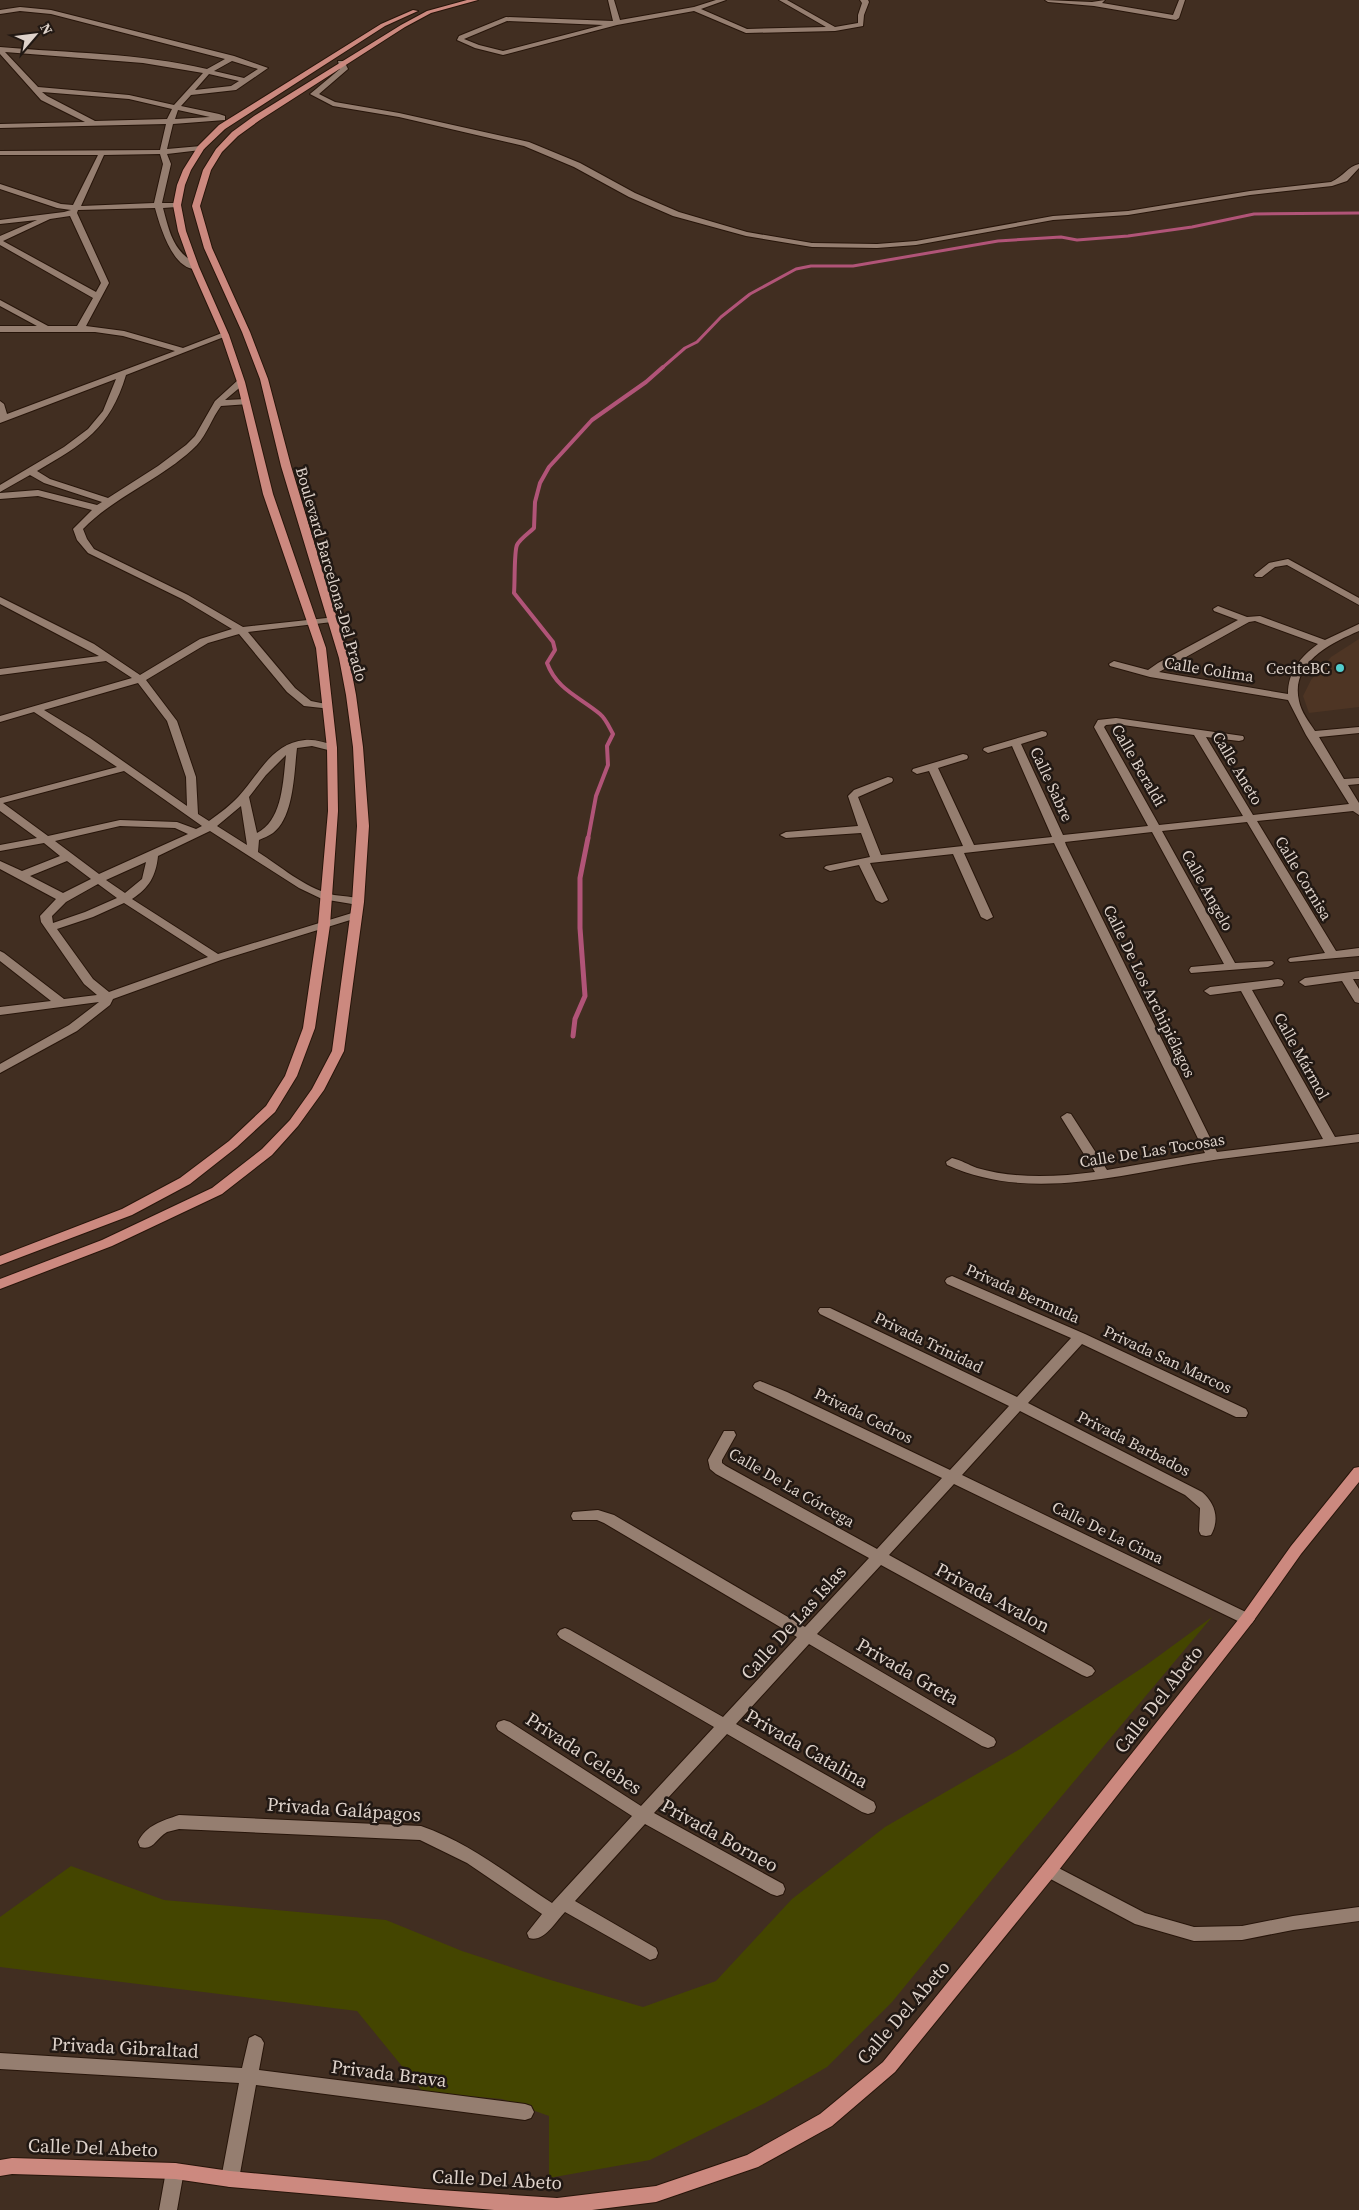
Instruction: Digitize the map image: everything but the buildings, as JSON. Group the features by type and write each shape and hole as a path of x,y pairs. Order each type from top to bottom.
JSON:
{"main road":[{"name":"Boulevard Barcelona-Del Prado","path":"0,1261 127,1212 185,1182 233,1144 271,1109 290,1076 309,1028 324,925 333,811 332,748 321,648 310,621 268,494 246,402 225,335 195,267 182,231 177,205 180,185 187,170 201,148 222,127 228,118 274,94 383,25 446,0"},
{"name":"Boulevard Barcelona-Del Prado","path":"0,1284 107,1243 217,1191 267,1152 294,1123 318,1090 338,1051 358,902 363,826 358,747 344,658 286,466 264,379 246,332 208,248 196,206 207,170 219,152 235,134 341,63 429,12 475,0"},
{"path":"274,94 289,97"},
{"name":"Calle Del Abeto","path":"0,2168 12,2166 175,2171 230,2179 425,2197 557,2206 656,2194 752,2161 826,2120 889,2067 1050,1870 1248,1620 1296,1550 1358,1476"}],"street":[{"path":"611,0 617,23"},
{"path":"617,23 506,19 461,37 461,40 465,43 503,53 617,23 695,8 723,0"},
{"path":"782,0 836,29"},
{"path":"695,8 746,31 836,29 861,25 861,14 866,2 863,0"},
{"path":"1048,0 1099,2 1176,18 1182,0"},
{"path":"0,12 20,9 51,12 264,68 243,80 234,88 187,93"},
{"path":"0,49 184,66 243,80"},
{"path":"0,49 44,98 92,122"},
{"path":"195,267 181,259 166,234 158,205 167,164 163,153 170,122 176,107 206,72 231,58"},
{"path":"341,63 344,69 314,94 332,104 399,114 526,144 577,165 632,195 676,214 746,234 812,245 877,246 916,244 1053,218 1128,212 1250,193 1332,184 1344,179 1359,166"},
{"path":"36,89 129,97 228,118"},
{"path":"0,124 74,126 92,122 170,122 228,118"},
{"path":"0,157 101,156 163,153 201,148"},
{"path":"0,153 163,153"},
{"path":"80,329 105,283 82,236 75,210 101,156"},
{"path":"1,188 75,210"},
{"path":"0,240 51,217 75,210 177,205"},
{"path":"0,222 28,217 51,217"},
{"path":"0,240 98,297"},
{"path":"0,303 46,328"},
{"path":"0,329 80,329 124,334 184,351"},
{"path":"0,404 1,419 225,335"},
{"path":"0,489 85,437 99,423 115,397 122,374"},
{"path":"240,382 219,403 201,436 188,448 159,471 88,517 78,528 82,540 92,551 185,597 241,630 291,690 308,704 328,707"},
{"path":"219,403 246,402"},
{"path":"29,470 47,481 110,502"},
{"path":"0,496 38,493 100,509"},
{"path":"1259,575 1272,565 1284,562 1292,563 1359,602"},
{"path":"0,600 90,646 140,679 172,721 191,777 193,815"},
{"path":"1218,609 1324,643"},
{"path":"0,719 140,679 204,641 241,630 332,619"},
{"path":"1150,674 1162,665 1251,619"},
{"path":"830,868 877,859 1156,828 1250,818 1357,810 1311,735 1292,698 1294,676 1302,662 1324,643 1359,627"},
{"path":"0,672 108,658"},
{"name":"Calle Colima","path":"1114,664 1150,674 1292,698"},
{"path":"36,709 86,740 193,815 288,876 326,897 358,902"},
{"name":"Calle Beraldi","path":"1156,828 1099,724 1106,721 1116,721 1199,734"},
{"path":"1311,735 1359,730"},
{"path":"988,750 1042,734"},
{"path":"1199,734 1239,738"},
{"name":"Calle Aneto","path":"1199,734 1250,818"},
{"name":"Calle Sabre","path":"1015,742 1059,839"},
{"path":"108,997 88,981 47,922 46,916 50,910 63,898 97,878 196,833 230,813 268,764 292,748 306,743 332,748"},
{"path":"253,839 269,831 274,826 282,809 292,748"},
{"path":"917,771 963,757"},
{"path":"932,766 970,849"},
{"path":"0,801 124,768"},
{"path":"877,859 853,796 858,792 888,780"},
{"path":"1340,782 1359,781"},
{"path":"244,797 253,839 253,852"},
{"path":"0,806 47,839 67,857 124,898 183,939 217,958"},
{"name":"Calle Cornisa","path":"1250,818 1332,954"},
{"path":"0,848 120,823 177,825 196,833"},
{"name":"Calle Angelo","path":"1156,828 1231,966"},
{"path":"786,835 865,829"},
{"name":"Calle De Los Archipiélagos","path":"1059,839 1060,845 1213,1157"},
{"path":"957,850 987,917"},
{"path":"51,927 91,914 124,898 146,882 153,854"},
{"path":"22,875 67,857"},
{"path":"863,861 882,900"},
{"path":"0,864 63,898"},
{"path":"0,1011 108,997 217,958 356,915"},
{"path":"1294,960 1359,952"},
{"path":"0,955 62,1003"},
{"path":"1195,970 1268,963"},
{"path":"1305,982 1359,975"},
{"path":"1346,977 1359,999"},
{"path":"1210,991 1278,983"},
{"name":"Calle Mármol","path":"1245,987 1331,1142"},
{"path":"0,1068 73,1028 106,1002 108,997"},
{"path":"1067,1117 1102,1173"},
{"name":"Calle De Las Tocosas","path":"952,1162 979,1173 1011,1178 1075,1179 1102,1173 1359,1138"},
{"name":"Privada Bermuda","path":"952,1281 1080,1337"},
{"name":"Privada Trinidad","path":"825,1311 1018,1404"},
{"name":"Calle De Las Islas","path":"535,1933 1080,1337"},
{"name":"Privada San Marcos","path":"1080,1337 1240,1413"},
{"name":"Privada Cedros","path":"760,1386 952,1477"},
{"name":"Privada Barbados","path":"1018,1404 1190,1491 1204,1500 1210,1510 1206,1531"},
{"name":"Calle De La Córcega","path":"729,1436 715,1460 715,1465 721,1470 879,1557"},
{"name":"Calle De La Cima","path":"952,1477 1248,1620"},
{"name":"Privada Greta","path":"578,1516 598,1515 609,1519 988,1742"},
{"name":"Privada Avalon","path":"879,1557 1088,1671"},
{"name":"Privada Catalina","path":"566,1634 868,1806"},
{"name":"Privada Celebes","path":"504,1726 643,1815"},
{"name":"Privada Borneo","path":"643,1815 778,1889"},
{"name":"Privada Galápagos","path":"146,1842 160,1828 179,1822 421,1833 458,1850 558,1907 650,1953"},
{"path":"1050,1870 1141,1919 1194,1934 1242,1933 1292,1922 1359,1914"},
{"path":"230,2179 255,2043"},
{"name":"Privada Gibraltad","path":"0,2061 248,2076"},
{"name":"Privada Brava","path":"248,2076 525,2112"},
{"path":"168,2210 175,2171"}],"shaded area":[{"name":"CeciteBC","path":"1359,639 1359,707 1309,713 1303,696 1311,680 1331,657"},
{"path":"1212,1617 892,2002 827,2067 765,2103 650,2160 549,2178 549,2116 502,2099 423,2092 357,2011 0,1967 0,1917 71,1866 164,1900 386,1920 462,1951 547,1979 643,2007 716,1981 792,1899 885,1827 1020,1749 1145,1666"}],"waterway":[{"path":"662,368 685,348 697,342 721,317 750,294 796,269 811,266 853,266 998,241 1061,237 1077,240 1128,236 1192,227 1254,214 1359,213"},
{"path":"588,839 596,796 608,765 607,746 613,734 602,716 563,687 551,672 547,663 555,650 553,642 514,593 516,548 520,541 534,528 535,502 540,483 549,467 592,420 646,382 663,367"},
{"path":"573,1036 575,1019 585,996 580,928 580,878 588,838"}],"place":[{"name":"CeciteBC","path":"1340,668"}]}
